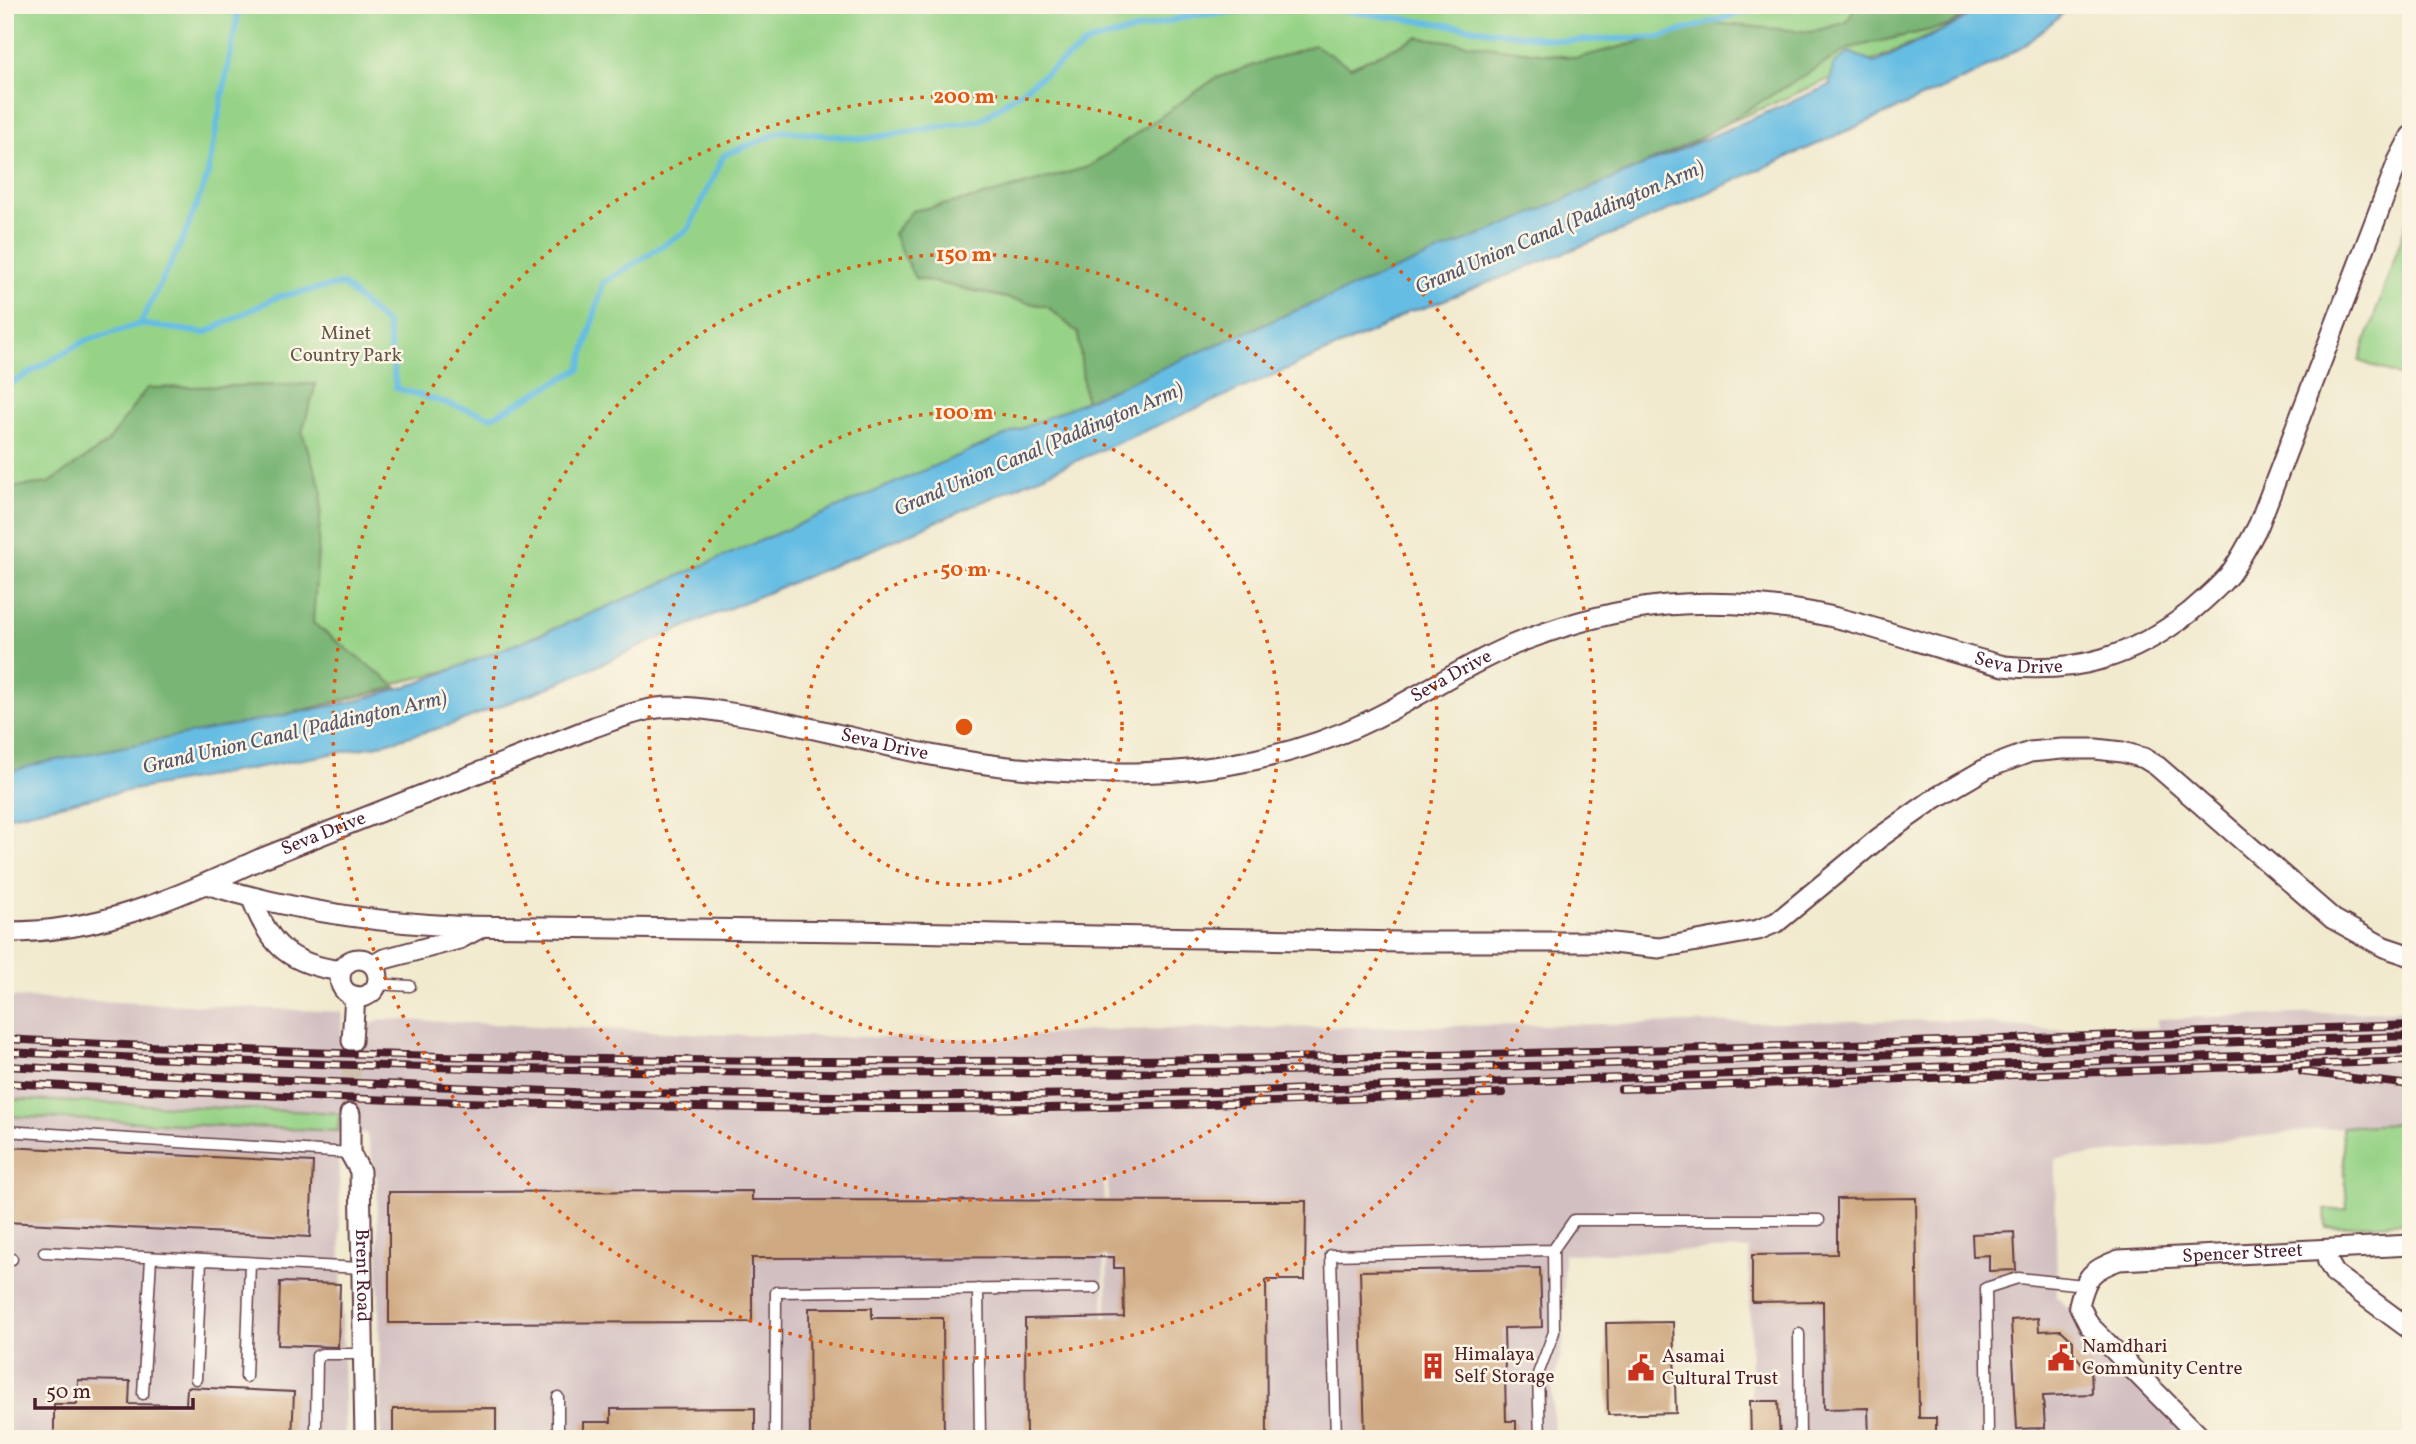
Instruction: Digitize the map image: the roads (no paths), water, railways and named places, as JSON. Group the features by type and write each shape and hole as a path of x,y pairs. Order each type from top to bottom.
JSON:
{"street":[{"name":"Seva Drive","path":"5,932 65,929 100,923 206,884 260,859 594,727 660,708 685,708 758,717 929,755 990,765 1056,771 1133,773 1222,766 1282,752 1368,722 1524,640 1608,615 1668,605 1723,605 1806,611 1848,620 2004,666 2066,667 2096,662 2133,650 2175,624 2213,593 2242,555 2259,524 2398,161 2411,136"},
{"path":"206,884 252,899 403,924 1402,942 1604,942 1659,948 1758,930 1777,922 1879,838 1934,799 1987,768 2030,752 2096,749 2144,758 2158,766 2333,919 2384,947 2411,956"},
{"path":"252,899 270,936 283,950 300,962 341,971"},
{"path":"375,974 362,959 356,959 350,961 341,971 340,977 344,989 355,996 366,995 375,974 393,957 459,939 484,926"},
{"path":"352,1041 355,996"},
{"name":"Brent Road","path":"350,1114 350,1153 360,1171 365,1439"},
{"name":"Spencer Street","path":"2084,1285 2097,1268 2119,1260 2411,1245"},
{"path":"2326,1250 2328,1262 2335,1274 2411,1330"},
{"path":"2084,1285 2079,1304 2089,1325 2203,1439"}],"lane":[{"path":"375,974 410,986"},
{"path":"5,1131 350,1153"},
{"path":"1540,1439 1538,1374 1553,1332 1553,1250 1574,1220 1819,1220"},
{"path":"1336,1439 1331,1255 1553,1250"},
{"path":"44,1252 362,1268"},
{"path":"143,1394 151,1258"},
{"path":"196,1380 201,1260"},
{"path":"246,1377 250,1263"},
{"path":"1988,1434 1986,1288 2018,1278 2084,1285"},
{"path":"775,1439 776,1292 1095,1288"},
{"path":"978,1289 980,1439"},
{"path":"1799,1334 1800,1439"},
{"path":"316,1427 317,1356 363,1354"},
{"path":"558,1397 558,1439"}],"water":[{"name":"Grand Union Canal (Paddington Arm)","path":"1986,5 2073,5 2026,44 1975,74 1630,227 1421,309 1409,311 1381,328 547,688 450,725 375,746 105,795 5,817 5,773 41,763 356,701 418,683 583,617 1290,313 1515,221 1830,85 1833,66 1849,52 1874,63 1950,27"}],"waterway":[{"path":"140,324 183,239 207,178 237,19 237,5"},
{"path":"5,387 85,341 140,324 205,333 277,297 342,284 387,325 396,388 492,417 580,369 603,283 688,230 724,155 784,131 864,139 981,120 1089,42 1193,15 1318,7 1565,41 1661,37 1768,5"}],"tunnel":[{"path":"350,1114 352,1041"}],"railway":[{"path":"5,1039 306,1052 607,1059 907,1061 1509,1053 2411,1025"},
{"path":"5,1052 422,1067 1048,1073 1465,1068 2411,1036"},
{"path":"5,1066 575,1092 899,1097 1225,1092 2411,1050"},
{"path":"1621,1089 2411,1061"},
{"path":"2302,1072 2411,1085"},
{"path":"5,1083 449,1102 893,1109 1122,1106 1503,1093"}],"place":[{"name":"Namdhari Community Centre","path":"2061,1358"},
{"name":"Himalaya Self Storage","path":"1433,1366"},
{"name":"Asamai Cultural Trust","path":"1641,1368"}],"park label":[{"name":"Minet Country Park","path":"346,345"}]}
